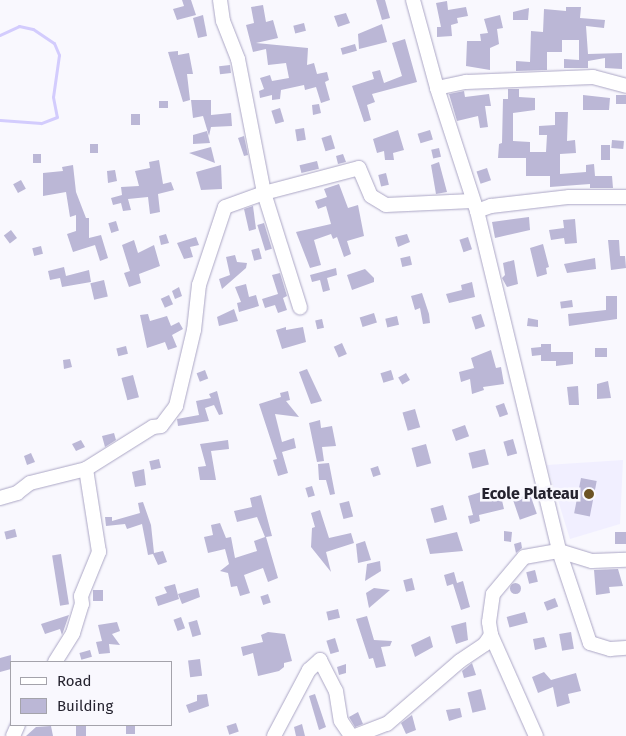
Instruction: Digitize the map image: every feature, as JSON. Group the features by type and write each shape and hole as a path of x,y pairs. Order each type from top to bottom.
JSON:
{"street":[{"path":"220,0 223,21 238,59 264,193 300,307"},
{"path":"413,0 437,88 474,206 559,551 590,643 610,649 626,648"},
{"path":"437,88 466,82 594,77 616,86 626,86"},
{"path":"0,498 17,493 30,483 86,469 153,428 161,426 176,406 194,330 199,285 225,207 264,193 359,168 371,196 386,205 491,206 569,197 626,197"},
{"path":"56,661 73,633 82,604 81,596 99,552 86,469"},
{"path":"536,736 491,635 489,622 493,594 524,557 559,551 592,561 626,560"},
{"path":"355,736 386,724 460,661 485,644 491,635"},
{"path":"274,736 309,670 320,660 336,691 341,722 351,736"}],"shaded area":[{"name":"Ecole Plateau","path":"623,460 620,524 570,539 547,465"}],"building":[{"path":"182,0 191,0 196,15 177,20 173,9 184,6"},
{"path":"376,0 385,0 390,18 382,20"},
{"path":"447,1 448,10 466,7 468,16 457,18 458,23 451,25 452,36 437,37 437,27 441,27 436,3"},
{"path":"263,5 266,22 273,20 278,38 256,43 308,48 307,65 314,63 317,74 327,72 329,80 325,82 330,100 321,103 316,87 305,90 304,85 281,90 280,99 272,100 272,95 260,98 259,91 264,89 260,78 270,75 272,81 289,78 286,63 268,65 266,49 253,52 246,25 254,23 251,7"},
{"path":"566,7 581,7 580,18 605,20 604,28 586,26 588,54 622,53 622,69 605,68 605,58 588,61 588,68 564,68 564,59 579,60 579,40 562,40 562,52 547,52 547,70 516,71 516,61 530,62 531,31 543,32 544,9 566,11"},
{"path":"529,8 528,20 513,20 513,12"},
{"path":"346,13 350,23 338,27 334,16"},
{"path":"203,15 207,36 198,38 193,18"},
{"path":"500,15 503,28 497,29 499,44 490,48 490,70 466,66 467,41 481,41 480,34 488,33 484,19"},
{"path":"304,23 306,31 295,33 293,26"},
{"path":"382,24 387,42 359,49 358,34"},
{"path":"405,39 417,82 372,94 375,102 367,105 371,120 364,122 352,86 374,79 372,72 380,70 384,83 402,76 392,43"},
{"path":"355,44 357,51 343,55 341,48"},
{"path":"178,51 178,55 189,53 193,74 187,74 190,100 183,102 168,52"},
{"path":"230,65 231,73 220,74 219,66"},
{"path":"508,89 519,89 519,97 535,98 535,110 513,113 513,141 530,142 530,152 546,152 547,135 539,135 539,126 555,125 555,112 568,112 567,141 575,140 576,153 560,154 560,174 586,172 586,165 594,164 595,176 612,176 613,188 590,188 590,184 550,187 550,176 526,176 526,158 498,158 499,144 502,143 503,99 508,99"},
{"path":"464,91 465,97 489,94 491,106 485,106 488,127 480,128 478,116 457,121 449,94"},
{"path":"583,95 610,98 609,110 583,110"},
{"path":"616,95 626,95 626,104 616,104"},
{"path":"191,100 211,100 211,115 231,113 232,126 211,127 209,136 203,116 193,118"},
{"path":"159,101 168,101 168,108 159,108"},
{"path":"319,104 321,113 313,115 312,105"},
{"path":"280,108 284,121 275,124 271,111"},
{"path":"131,114 140,114 140,125 131,125"},
{"path":"304,128 306,140 297,141 295,129"},
{"path":"398,130 404,150 393,153 394,160 385,160 384,151 377,153 373,139"},
{"path":"430,130 433,140 420,143 418,134"},
{"path":"207,131 210,143 193,144 193,135"},
{"path":"331,135 335,148 326,151 321,138"},
{"path":"244,136 248,155 244,156 238,138"},
{"path":"612,140 624,141 623,149 611,148"},
{"path":"90,144 98,144 98,153 90,153"},
{"path":"601,145 610,145 610,160 601,160"},
{"path":"211,147 215,163 189,153"},
{"path":"439,148 441,157 433,159 431,150"},
{"path":"33,154 41,154 41,163 33,163"},
{"path":"343,154 346,162 338,164 336,156"},
{"path":"159,160 163,184 171,182 174,190 158,194 160,212 150,214 148,197 128,199 131,210 123,211 121,203 113,205 111,198 122,195 121,187 139,186 135,171 150,168 149,162"},
{"path":"317,161 319,169 301,173 300,165"},
{"path":"439,162 447,192 436,194 431,165"},
{"path":"73,165 76,192 86,218 89,218 89,238 101,235 108,258 100,261 95,245 73,252 67,234 76,231 76,215 70,217 66,192 43,196 43,173 63,171 62,167"},
{"path":"221,165 222,189 201,190 196,172"},
{"path":"487,168 491,180 481,184 477,171"},
{"path":"115,170 117,181 108,183 107,171"},
{"path":"386,173 389,185 381,187 378,175"},
{"path":"21,180 26,189 18,193 13,184"},
{"path":"339,184 348,208 358,205 364,236 347,241 351,254 344,257 337,237 333,239 331,234 314,240 321,265 310,268 296,232 331,224 326,206 318,209 315,201 327,197 324,189"},
{"path":"253,206 256,229 249,231 244,209"},
{"path":"529,217 530,230 495,238 492,222"},
{"path":"575,219 577,243 565,244 564,238 551,240 549,230 564,228 563,220"},
{"path":"116,221 119,231 111,233 108,223"},
{"path":"264,223 272,249 265,251 257,225"},
{"path":"11,230 17,238 10,243 4,235"},
{"path":"166,234 169,243 161,245 159,236"},
{"path":"407,234 410,242 398,247 395,237"},
{"path":"196,237 199,245 190,247 193,257 184,259 177,243"},
{"path":"468,237 472,249 463,252 459,240"},
{"path":"134,240 138,253 154,245 160,266 139,274 141,283 129,287 124,273 130,271 122,245"},
{"path":"608,240 619,240 620,256 625,256 626,268 611,270"},
{"path":"543,244 549,267 546,268 547,274 537,277 530,248"},
{"path":"41,246 43,254 34,256 32,248"},
{"path":"259,248 262,259 254,261 251,250"},
{"path":"235,255 237,262 247,263 246,268 222,289 219,279 230,275 226,257"},
{"path":"410,256 412,265 402,267 400,258"},
{"path":"595,258 596,269 567,273 564,264"},
{"path":"514,260 518,284 507,287 502,278 505,275 503,263"},
{"path":"64,267 66,276 89,270 91,282 62,287 60,278 50,280 48,271"},
{"path":"336,268 337,275 327,278 330,290 323,292 320,280 312,282 310,275"},
{"path":"365,269 374,278 374,282 352,290 347,275"},
{"path":"280,273 287,296 283,298 287,310 278,313 275,305 265,308 262,299 278,294 272,275"},
{"path":"104,280 108,297 94,300 90,283"},
{"path":"472,282 475,297 449,303 446,294 462,290 461,285"},
{"path":"246,284 249,297 256,295 259,306 239,312 237,303 241,302 235,287"},
{"path":"179,287 182,296 175,299 172,291"},
{"path":"422,293 430,323 423,324 420,308 415,310 411,296"},
{"path":"169,295 173,304 165,308 161,299"},
{"path":"606,296 617,296 617,319 569,326 568,314 606,310"},
{"path":"572,300 573,307 561,309 560,302"},
{"path":"234,309 238,321 219,326 217,317"},
{"path":"374,313 377,323 363,327 360,317"},
{"path":"148,314 150,321 167,316 171,326 179,322 183,329 172,335 177,347 168,350 165,342 147,348 140,315"},
{"path":"481,314 485,326 476,329 471,317"},
{"path":"397,316 399,325 387,327 385,319"},
{"path":"528,318 538,320 538,327 527,326"},
{"path":"322,319 324,328 317,329 315,321"},
{"path":"286,327 286,330 303,327 306,342 282,349 276,330"},
{"path":"342,343 347,354 339,358 334,347"},
{"path":"541,344 551,344 551,352 573,352 573,364 556,366 556,361 541,361 541,355 532,356 531,348 541,347"},
{"path":"126,346 128,354 118,356 116,348"},
{"path":"595,348 607,348 607,357 595,357"},
{"path":"491,350 496,368 501,367 504,384 483,387 484,390 472,394 470,379 461,382 459,372 474,368 471,358"},
{"path":"70,359 72,367 64,369 63,360"},
{"path":"307,369 322,401 311,404 299,372"},
{"path":"205,370 208,378 200,382 197,373"},
{"path":"391,370 394,380 383,383 380,373"},
{"path":"406,373 410,380 402,384 398,378"},
{"path":"133,375 139,397 127,400 121,378"},
{"path":"608,381 611,398 597,399 597,384"},
{"path":"578,386 579,405 569,405 567,387"},
{"path":"217,391 223,414 219,415 214,405 205,408 209,421 178,426 177,419 199,415 196,401 211,398 209,394"},
{"path":"288,391 290,400 286,401 299,417 275,414 282,442 294,438 296,448 282,452 288,473 278,476 273,460 277,459 259,404 281,397 280,393"},
{"path":"504,403 508,414 500,417 496,406"},
{"path":"415,409 420,427 408,431 403,413"},
{"path":"320,420 321,428 332,426 336,446 322,447 324,461 317,462 309,423"},
{"path":"465,425 469,436 456,441 452,430"},
{"path":"114,433 116,440 105,447 102,436"},
{"path":"513,439 517,453 508,456 503,442"},
{"path":"81,440 85,447 76,451 72,444"},
{"path":"228,440 229,449 211,451 216,480 200,480 198,467 206,466 200,444"},
{"path":"426,444 431,463 417,467 412,448"},
{"path":"485,449 489,465 472,469 469,453"},
{"path":"31,453 35,462 27,465 24,456"},
{"path":"159,459 161,468 151,470 149,461"},
{"path":"329,463 335,494 330,495 326,480 319,480 318,464"},
{"path":"378,466 381,475 373,477 370,468"},
{"path":"144,469 146,485 135,487 132,472"},
{"path":"581,478 597,481 590,516 574,513"},
{"path":"312,486 315,496 308,498 305,488"},
{"path":"481,492 482,497 500,492 504,509 479,515 480,521 470,524 468,516 473,515 468,496"},
{"path":"530,494 537,514 520,520 513,500"},
{"path":"261,495 272,536 266,537 278,578 268,582 263,568 244,575 250,593 240,596 237,586 231,587 228,573 220,571 229,564 225,549 208,553 204,537 213,535 211,525 220,523 226,538 231,537 235,558 257,551 254,541 265,537 257,517 237,522 234,511 252,507 250,498"},
{"path":"349,501 353,516 343,519 339,504"},
{"path":"143,502 151,525 154,553 163,551 167,562 158,565 153,554 148,555 142,524 127,529 125,524 106,526 105,517 112,517 112,521 140,513 138,503"},
{"path":"443,505 447,519 435,523 431,509"},
{"path":"320,510 329,538 351,533 354,543 326,552 331,572 311,547 312,528 315,527 311,513"},
{"path":"15,529 17,537 6,539 4,532"},
{"path":"504,531 512,532 511,542 504,541"},
{"path":"457,532 463,551 430,554 426,539"},
{"path":"615,532 626,532 626,544 615,544"},
{"path":"365,541 371,560 358,563 356,544"},
{"path":"521,542 522,548 516,553 514,544"},
{"path":"61,554 69,604 60,606 52,555"},
{"path":"380,561 381,571 365,581 367,564"},
{"path":"618,569 623,586 609,587 610,593 596,595 594,570"},
{"path":"535,570 538,582 529,584 526,572"},
{"path":"454,572 457,583 463,581 470,607 461,610 453,584 447,586 444,575"},
{"path":"412,578 415,590 406,592 403,580"},
{"path":"515,582 521,588 515,594 509,588"},
{"path":"175,584 179,599 158,606 155,597 167,593 164,587"},
{"path":"198,588 200,597 182,604 178,594"},
{"path":"374,588 390,590 369,608 366,593"},
{"path":"93,590 103,590 103,601 93,601"},
{"path":"268,594 271,603 263,605 260,596"},
{"path":"555,598 558,606 547,611 544,602"},
{"path":"338,609 340,618 328,620 326,612"},
{"path":"525,612 528,623 509,628 507,617"},
{"path":"69,615 62,635 60,629 45,634 41,624"},
{"path":"367,616 374,640 392,641 390,646 381,647 386,666 376,668 373,658 369,659 356,619"},
{"path":"181,617 185,628 178,631 173,620"},
{"path":"197,620 201,634 192,637 188,622"},
{"path":"117,622 120,631 112,634 120,645 109,644 110,653 99,654 96,642 102,641 98,625"},
{"path":"466,622 468,640 456,644 451,626"},
{"path":"268,632 285,634 292,661 284,663 284,667 279,671 258,676 253,653 243,656 241,647 263,642 261,635"},
{"path":"571,632 574,649 562,651 559,634"},
{"path":"430,636 433,647 415,657 411,645"},
{"path":"544,637 547,647 535,650 533,639"},
{"path":"335,638 339,651 330,654 326,641"},
{"path":"90,650 92,657 81,660 79,653"},
{"path":"11,655 10,669 0,672 0,658"},
{"path":"200,659 202,676 190,677 188,660"},
{"path":"472,663 476,675 464,678 462,671"},
{"path":"346,664 346,673 339,675 337,667"},
{"path":"544,672 551,680 576,673 581,691 568,694 570,703 557,707 553,687 538,693 532,677"},
{"path":"481,689 486,709 472,713 467,692"},
{"path":"207,694 209,706 189,713 186,705 197,701 197,695"},
{"path":"315,694 326,727 319,730 309,696"},
{"path":"460,708 462,717 449,721 446,710"},
{"path":"358,712 363,724 355,727 349,717"},
{"path":"412,715 416,730 406,734 401,723"},
{"path":"236,723 239,732 229,735 226,726"},
{"path":"302,724 305,736 296,736 294,727"},
{"path":"51,726 53,736 26,736 36,727"},
{"path":"76,726 86,726 86,736 76,736"},
{"path":"126,726 135,726 135,734 126,734"}],"waterway":[{"path":"0,35 19,26 33,29 54,43 59,55 53,97 57,117 41,123 0,120"}],"place":[{"name":"Ecole Plateau","path":"589,494"}]}
